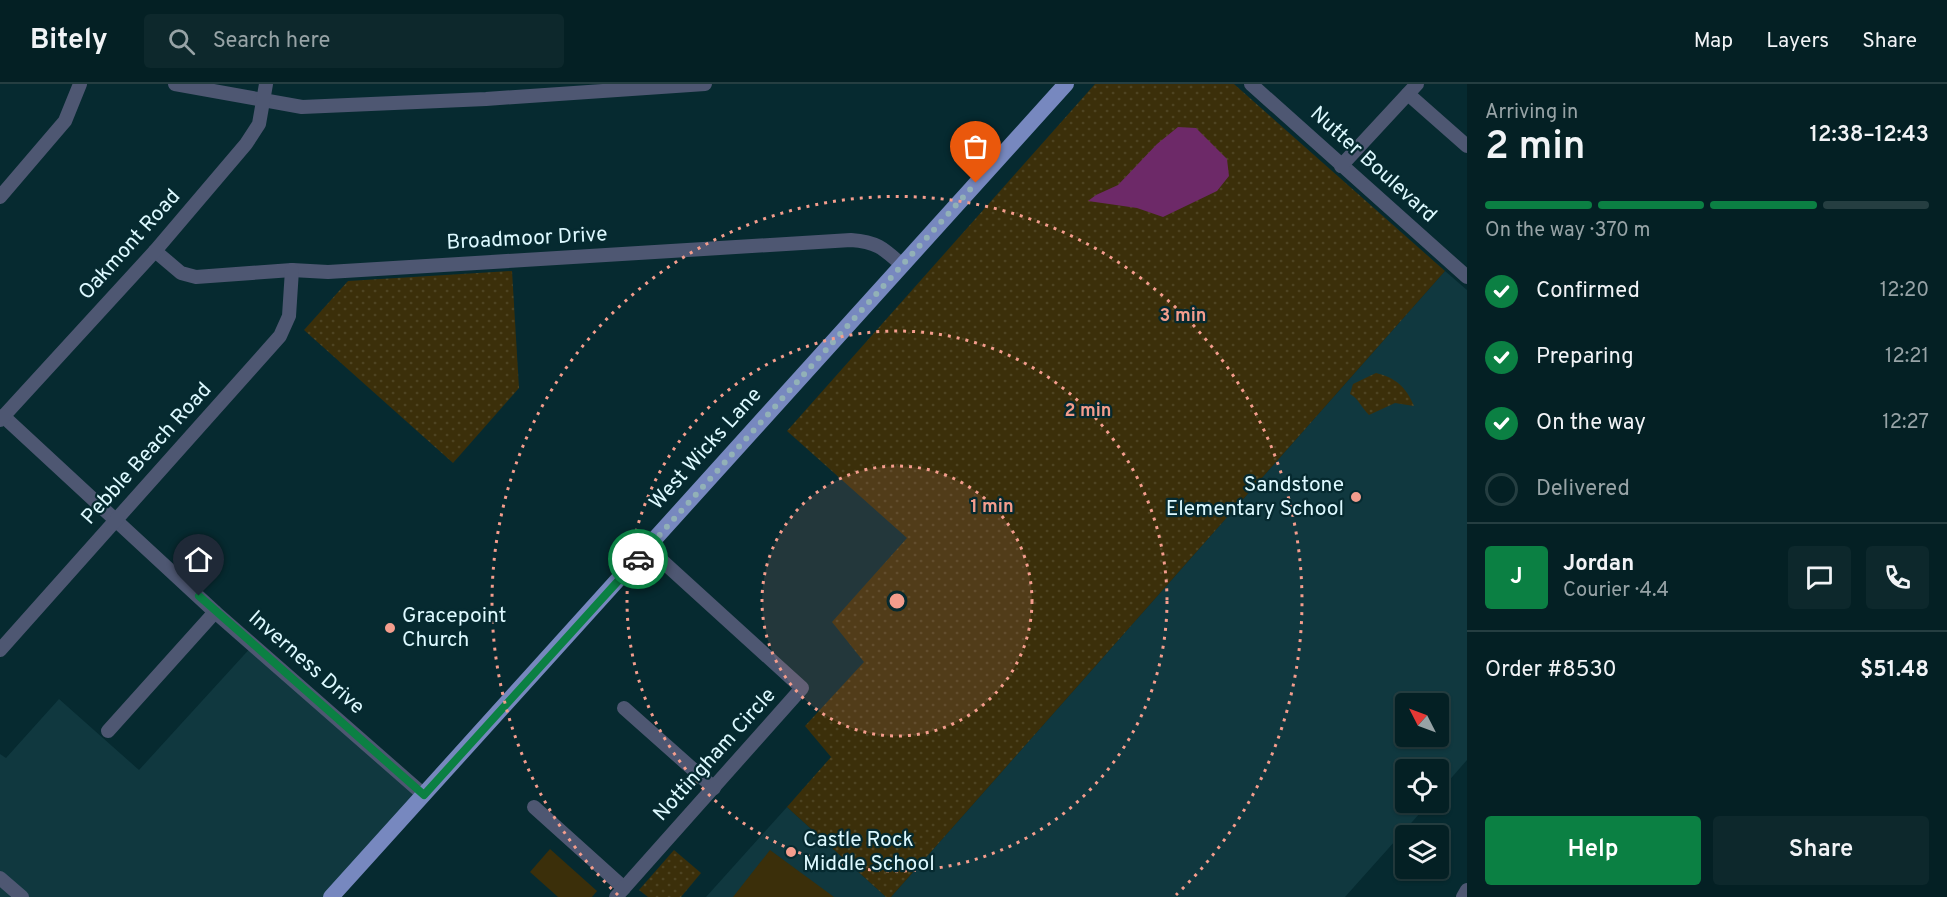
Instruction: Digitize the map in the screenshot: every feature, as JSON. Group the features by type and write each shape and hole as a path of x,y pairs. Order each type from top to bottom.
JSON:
{"main road":[{"name":"West Wicks Lane","path":"331,897 1066,84"}],"street":[{"path":"0,197 65,121 80,84"},
{"path":"175,84 302,106 486,99 705,84"},
{"name":"Oakmont Road","path":"2,418 155,251 246,144 259,124 266,84"},
{"path":"484,84 486,99"},
{"name":"Nutter Boulevard","path":"1251,84 1467,278"},
{"path":"1341,165 1412,89 1467,146"},
{"name":"Broadmoor Drive","path":"155,251 181,273 196,277 292,270 340,271 851,240 878,245 902,265"},
{"name":"Pebble Beach Road","path":"0,650 280,336 289,316 292,270"},
{"name":"Inverness Drive","path":"2,418 117,519 216,612 424,795"},
{"name":"Nottingham Circle","path":"620,893 802,688 648,548"},
{"path":"108,731 216,612"},
{"path":"624,708 714,788"},
{"path":"534,807 620,893"},
{"path":"0,878 22,897"},
{"path":"1463,897 1467,890"}],"shaded area":[{"path":"1095,84 1234,84 1445,271 891,897 886,897 787,807 831,757 805,726 864,662 832,622 907,538 787,431"},
{"path":"1178,127 1196,128 1227,159 1229,176 1217,191 1163,217 1137,208 1088,201 1118,185 1157,144"},
{"path":"512,271 519,388 453,463 304,330 348,281"},
{"name":"Sandstone Elementary School","path":"1445,271 1467,290 1467,760 1449,781 1449,759 1395,759 1395,813 1420,813 1409,825 1395,825 1395,841 1345,897 891,897"},
{"path":"1376,373 1400,384 1414,406 1395,403 1369,415 1350,394 1353,384"},
{"path":"254,644 424,795 331,897 0,897 0,754 6,758 59,699 139,770"},
{"name":"Castle Rock Middle School","path":"787,807 886,897 706,897"},
{"path":"550,849 597,891 592,897 558,897 530,872"},
{"path":"674,850 701,873 681,897 648,897 639,890"},
{"path":"770,850 834,897 733,897"}],"way so far":[{"path":"638,559 976,183"}],"place":[{"name":"Sandstone Elementary School","path":"1356,497"},
{"name":"Gracepoint Church","path":"390,628"},
{"name":"Castle Rock Middle School","path":"791,852"}],"route":[{"path":"199,596 424,795 638,559"}]}
